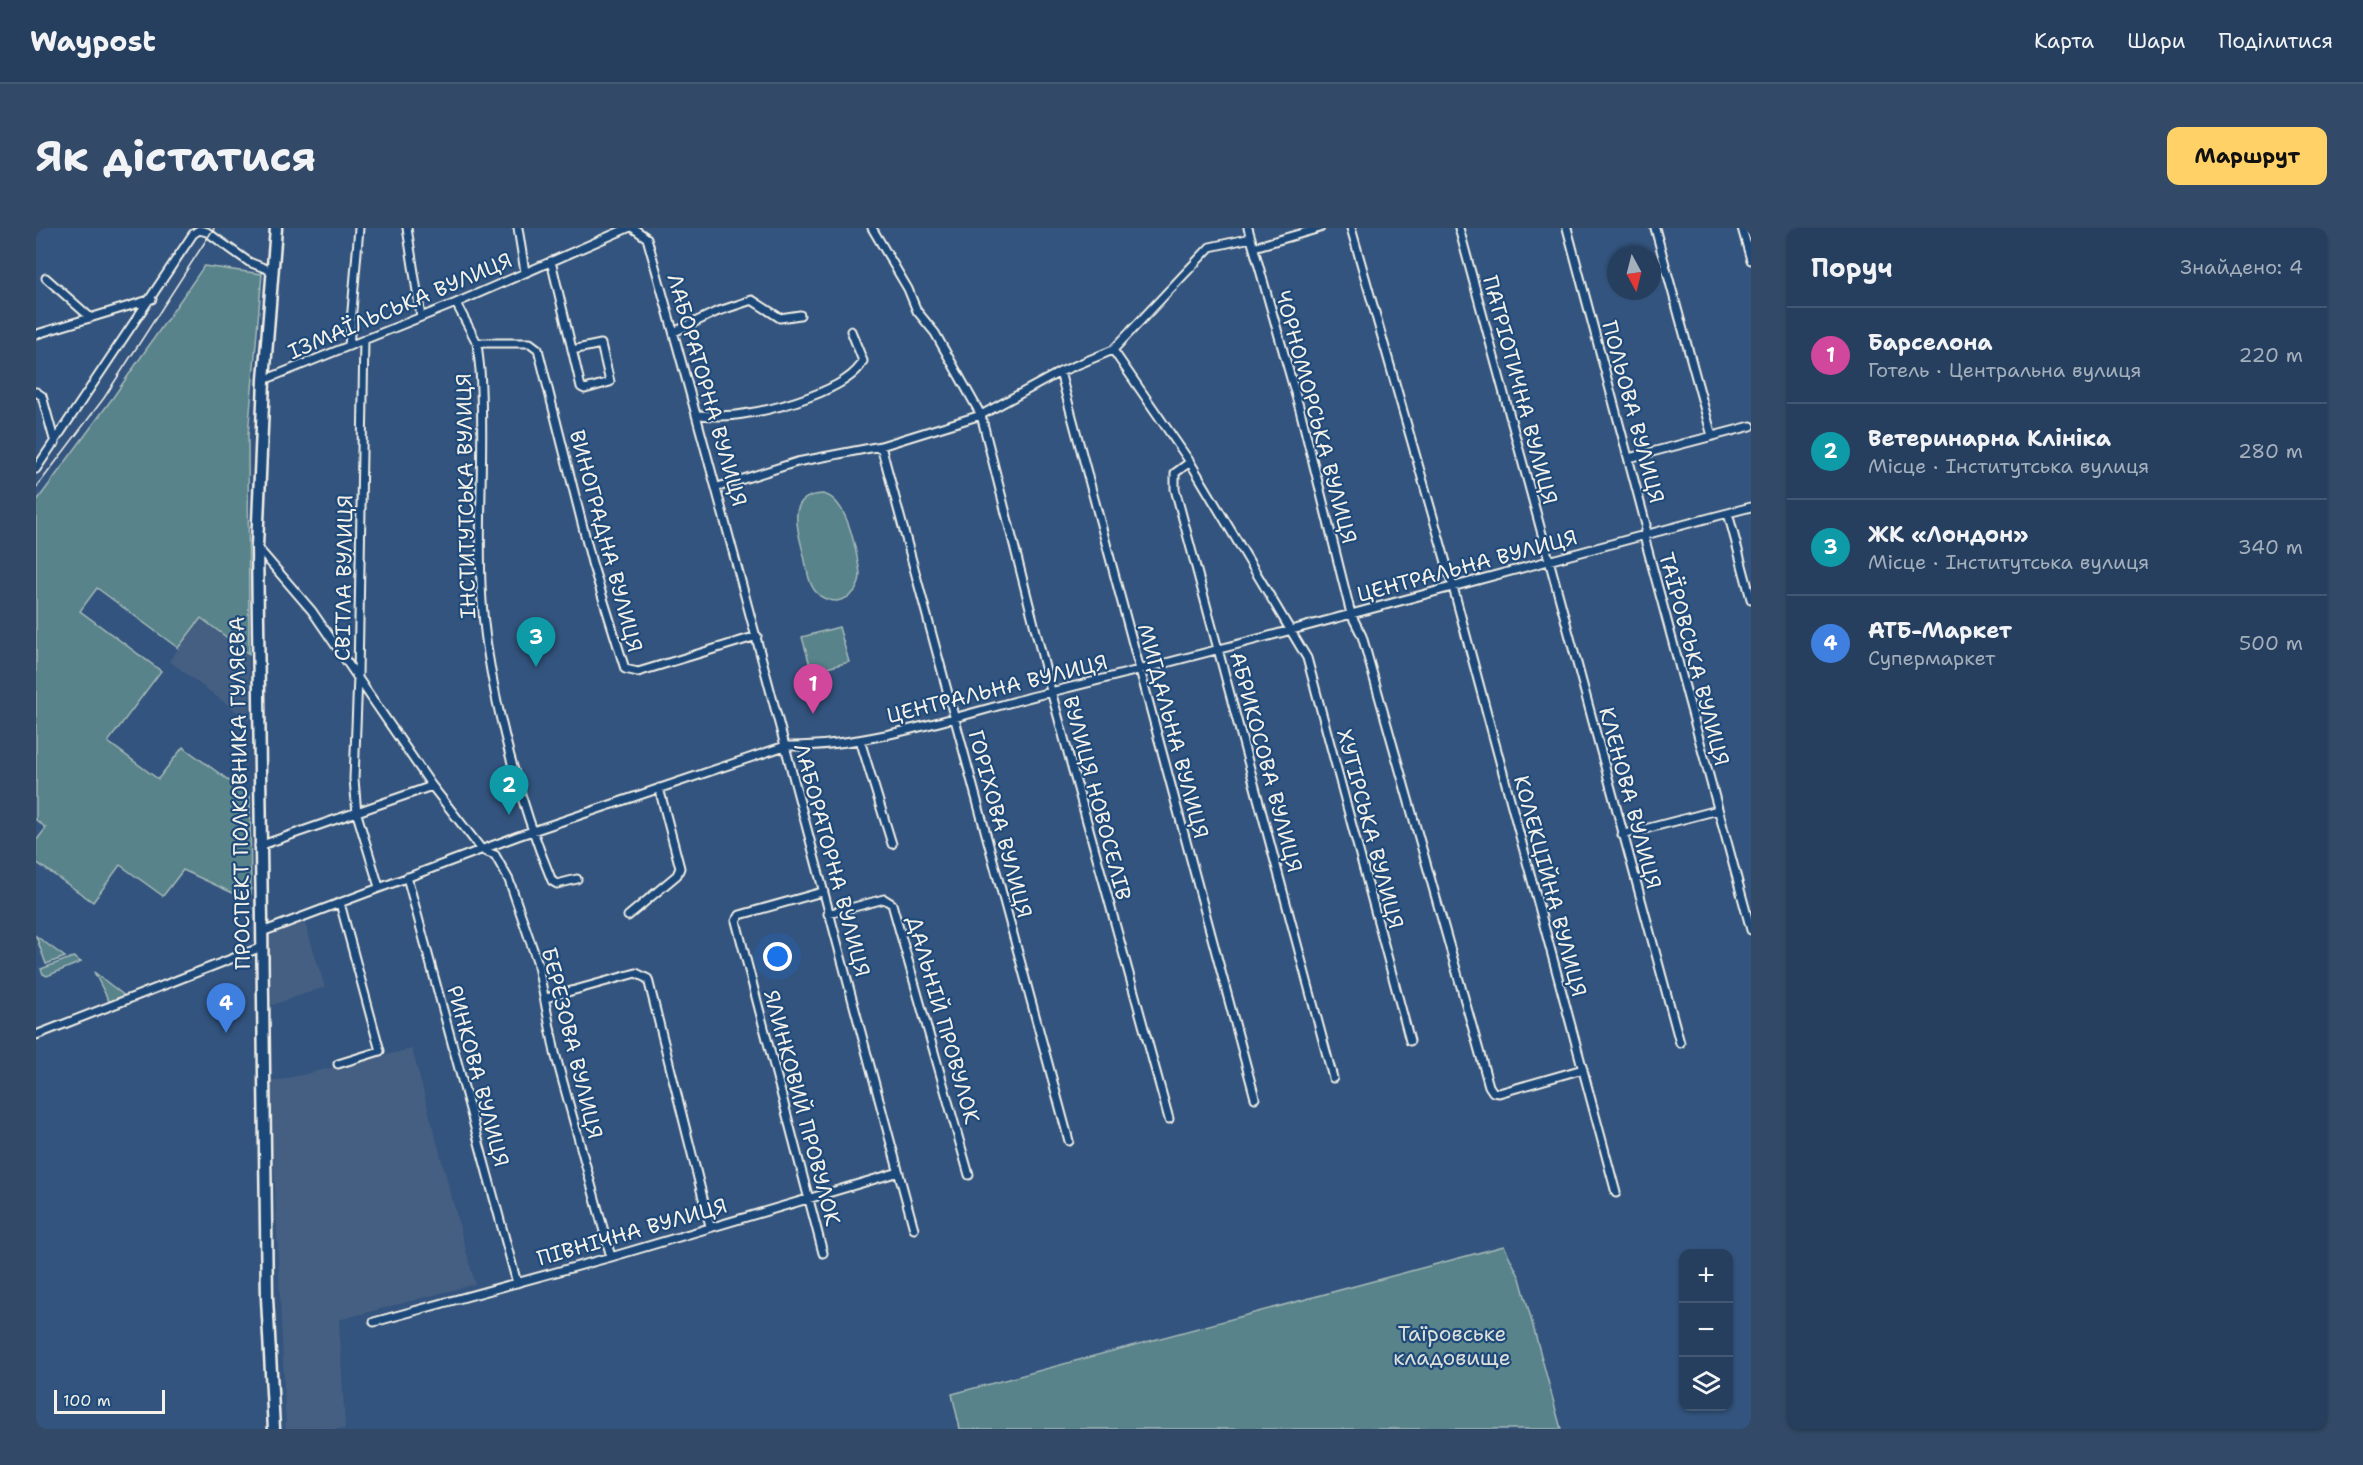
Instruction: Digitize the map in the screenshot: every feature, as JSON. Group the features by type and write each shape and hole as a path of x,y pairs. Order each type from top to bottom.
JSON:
{"main road":[{"name":"ПРОСПЕКТ ПОЛКОВНИКА ГУЛЯЄВА","path":"274,1429 267,1286 259,846 257,546 264,380 276,228"}],"street":[{"path":"350,346 359,228"},
{"path":"407,228 421,317"},
{"path":"518,228 525,272"},
{"path":"609,232 628,228"},
{"name":"ЛАБОРАТОРНА ВУЛИЦЯ","path":"633,228 647,238 674,332 914,1229"},
{"name":"ВУЛИЦЯ НОВОСЕЛІВ","path":"872,228 908,288 917,311 935,333 981,416 1051,692 1168,1119"},
{"name":"ЧОРНОМОРСЬКА ВУЛИЦЯ","path":"1248,228 1300,410 1351,614"},
{"path":"1254,247 1320,228"},
{"name":"КОЛЕКЦІЙНА ВУЛИЦЯ","path":"1351,228 1453,587 1616,1193"},
{"name":"ПАТРІОТИЧНА ВУЛИЦЯ","path":"1459,228 1549,561"},
{"name":"ПОЛЬОВА ВУЛИЦЯ","path":"1567,228 1646,525 1644,536"},
{"path":"1655,228 1712,436"},
{"path":"1742,228 1751,260"},
{"path":"36,469 56,443 194,234 199,230 207,232 249,262 272,271"},
{"name":"ІЗМАЇЛЬСЬКА ВУЛИЦЯ","path":"264,380 456,303 551,261 609,232"},
{"path":"717,487 797,462 881,446 981,416 1060,372 1113,350 1210,247 1251,238"},
{"path":"551,261 572,350 583,389 610,382 601,344 572,350"},
{"path":"46,278 91,318"},
{"path":"38,334 152,299"},
{"path":"674,332 716,312 752,300 780,318 800,315"},
{"name":"ІНСТИТУТСЬКА ВУЛИЦЯ","path":"456,303 477,343 481,387 481,586 498,701 531,832 552,881 557,884 577,879"},
{"path":"697,415 745,414 841,384 863,361 851,331"},
{"name":"СВІТЛА ВУЛИЦЯ","path":"364,340 358,676 432,786 482,850"},
{"name":"ВИНОГРАДНА ВУЛИЦЯ","path":"477,343 530,343 538,349 592,563 622,666 629,672 638,672 757,636"},
{"path":"1113,350 1190,462 1291,630"},
{"name":"МИГДАЛЬНА ВУЛИЦЯ","path":"1060,372 1255,1098"},
{"path":"36,392 42,396 56,443"},
{"path":"1629,458 1751,426"},
{"name":"ГОРІХОВА ВУЛИЦЯ","path":"881,446 1069,1142"},
{"name":"АБРИКОСОВА ВУЛИЦЯ","path":"1190,462 1177,469 1174,482 1333,1078"},
{"name":"ЦЕНТРАЛЬНА ВУЛИЦЯ","path":"262,932 531,832 785,746 813,747 860,740 1140,670 1751,507"},
{"path":"1728,513 1751,599"},
{"name":"ТАЇРОВСЬКА ВУЛИЦЯ","path":"1644,536 1751,930"},
{"path":"257,546 312,611 358,676 354,779 357,812 379,887"},
{"name":"КЛЕНОВА ВУЛИЦЯ","path":"1549,561 1680,1043"},
{"name":"ХУТІРСЬКА ВУЛИЦЯ","path":"1351,614 1362,636 1492,1092 1499,1093 1583,1069"},
{"name":"ХУТІРСЬКА ВУЛИЦЯ","path":"1291,630 1307,658 1410,1041"},
{"path":"860,740 891,844"},
{"path":"259,846 432,786"},
{"path":"628,916 677,875 680,868 659,788"},
{"path":"1622,835 1718,810"},
{"name":"БЕРЕЗОВА ВУЛИЦЯ","path":"482,850 495,855 509,880 529,936 546,998 555,1053 611,1257"},
{"name":"РИНКОВА ВУЛИЦЯ","path":"407,877 516,1283"},
{"name":"ЯЛИНКОВИЙ ПРОВУЛОК","path":"822,892 740,915 736,921 823,1253"},
{"name":"ДАЛЬНІЙ ПРОВУЛОК","path":"828,914 884,899 892,904 969,1175"},
{"path":"338,1064 381,1051 340,903"},
{"path":"36,1035 262,947"},
{"path":"546,998 636,973 648,980 710,1226"},
{"name":"ПІВНІЧНА ВУЛИЦЯ","path":"374,1323 611,1257 899,1172"}],"shaded area":[{"path":"201,618 249,654 249,721 169,661"},
{"path":"303,917 325,987 272,1005 269,937"},
{"path":"412,1049 475,1284 339,1320 345,1429 286,1429 270,1079 275,1081"}],"green space":[{"path":"204,266 262,274 248,435 249,654 201,618 178,648 97,588 80,611 161,671 108,742 158,779 183,747 250,796 251,894 237,895 183,870 163,896 120,865 93,902 36,862 36,841 46,828 36,820 36,502 114,396"},
{"path":"823,494 832,498 845,515 860,573 859,584 854,592 847,598 837,601 823,598 813,588 797,527 798,508 802,501 810,496"},
{"path":"839,627 849,662 812,672 802,637"},
{"path":"36,936 65,957 46,964"},
{"path":"73,957 81,962 47,976 43,974 41,969"},
{"path":"94,972 126,997 110,1003"},
{"name":"Таїровське кладовище","path":"1504,1246 1520,1278 1561,1429 960,1429 952,1394"}],"tram line":[{"path":"36,488 104,398 214,228"}],"place":[{"name":"ЖК «Лондон»","path":"536,667"},
{"name":"Барселона","path":"813,714"},
{"name":"Ветеринарна Клініка","path":"509,815"},
{"name":"АТБ-Маркет","path":"226,1033"}]}
